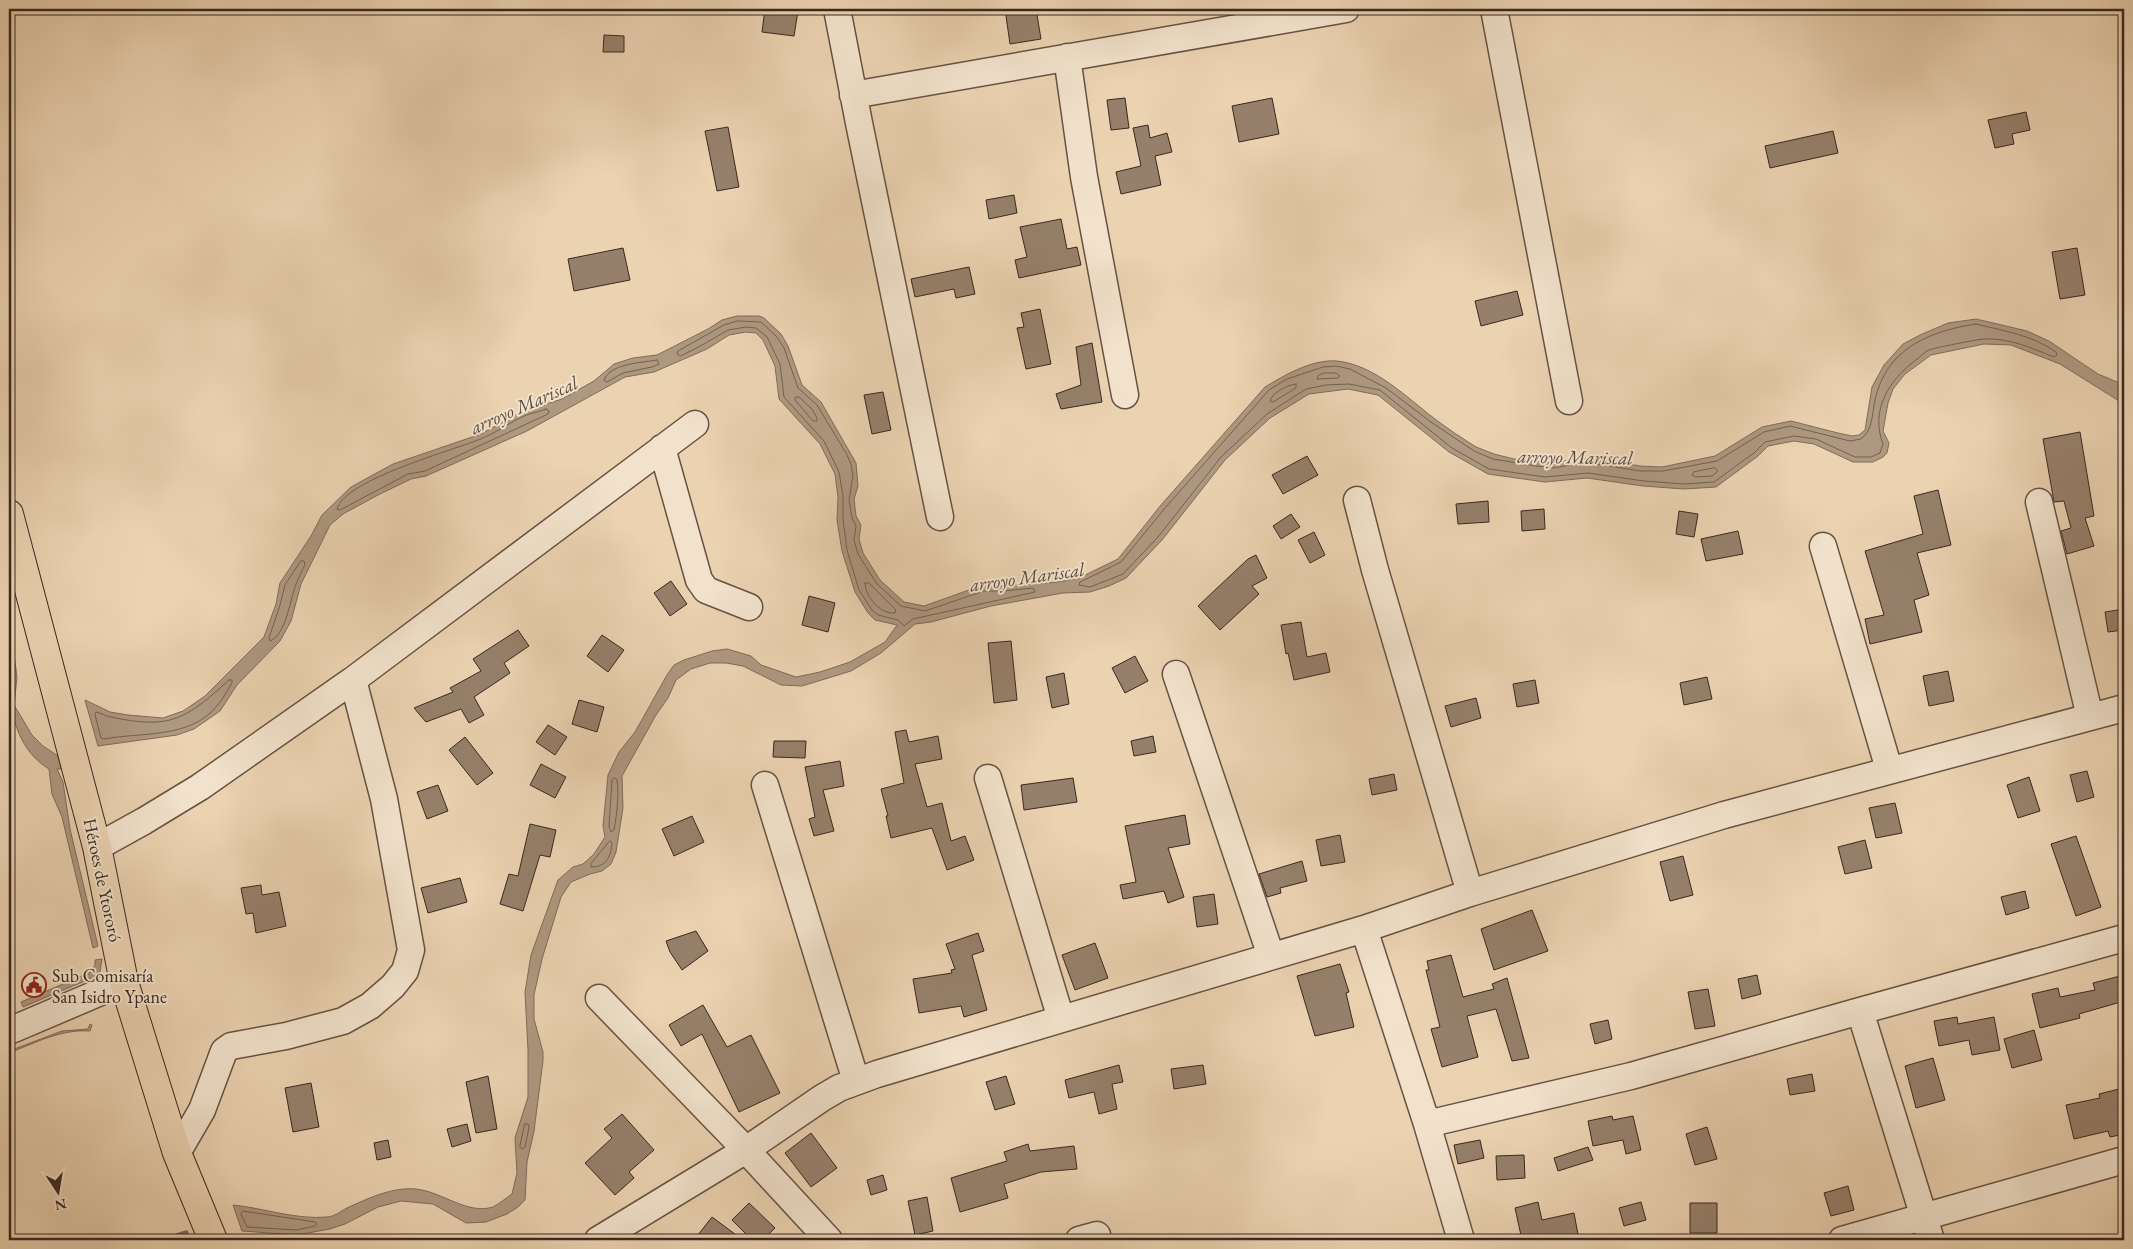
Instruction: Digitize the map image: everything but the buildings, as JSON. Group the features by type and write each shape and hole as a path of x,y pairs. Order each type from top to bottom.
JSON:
{"main road":[{"name":"Héroes de Ytororó","path":"9,514 97,846 124,982 177,1153 213,1240"}],"street":[{"path":"837,9 940,517"},
{"path":"853,95 1346,9"},
{"path":"1494,9 1569,401"},
{"path":"1067,57 1084,176 1125,395"},
{"path":"97,846 144,821 200,787 353,680 695,424"},
{"path":"662,448 699,580 706,590 750,607"},
{"path":"1357,500 1375,570 1470,893"},
{"path":"2039,502 2090,717"},
{"path":"1824,546 1889,769"},
{"path":"1176,674 1271,956"},
{"path":"177,1153 202,1110 222,1057 231,1046 286,1036 343,1021 370,1006 393,986 405,971 411,950 384,799 353,680"},
{"path":"598,1240 746,1150 822,1098 856,1081 1364,929 1470,893 1724,815 1889,769 2124,708"},
{"path":"988,778 1061,1019"},
{"path":"765,785 856,1081"},
{"path":"1364,929 1461,1240"},
{"path":"1426,1124 1632,1076 2124,938"},
{"path":"9,1031 124,982"},
{"path":"598,998 746,1150 829,1240"},
{"path":"1860,1011 1927,1228"},
{"path":"1842,1240 1927,1228 2124,1160"}],"water":[{"path":"737,316 759,316 764,318 781,334 788,346 802,385 821,402 856,463 858,486 854,499 856,516 861,525 859,539 863,553 880,580 904,602 924,606 983,585 1003,586 1058,582 1079,578 1118,559 1161,505 1265,387 1299,369 1328,361 1351,364 1377,375 1440,423 1476,447 1514,459 1554,463 1579,458 1662,467 1715,456 1762,427 1791,421 1852,436 1859,435 1865,430 1872,387 1884,365 1903,344 1948,323 1976,319 2027,331 2049,341 2098,374 2124,385 2124,406 2060,364 2011,345 1984,344 1931,355 1905,374 1893,389 1888,403 1883,431 1889,443 1887,453 1873,462 1853,462 1814,444 1794,441 1768,446 1758,456 1716,487 1684,489 1643,486 1587,478 1545,482 1488,474 1449,452 1378,395 1348,389 1309,394 1270,418 1225,460 1162,540 1126,578 1109,586 1090,592 1063,593 991,606 931,622 915,624 881,653 851,671 802,686 781,685 743,666 726,663 710,663 691,669 676,680 668,698 656,715 622,776 623,808 616,852 611,864 602,871 571,882 561,897 542,959 534,995 534,1019 543,1052 543,1061 534,1131 527,1162 525,1200 507,1214 486,1222 466,1223 433,1204 401,1201 378,1207 345,1224 330,1229 297,1235 242,1231 233,1205 304,1217 327,1217 389,1191 416,1189 436,1194 464,1206 483,1209 493,1207 512,1194 517,1173 515,1138 528,1097 525,992 531,955 558,880 573,867 583,864 594,854 605,837 603,826 608,775 619,752 635,732 667,675 674,665 684,660 712,651 727,649 751,656 761,665 796,677 820,672 850,662 885,642 897,625 875,620 868,613 855,592 842,551 837,520 838,497 835,474 820,444 779,399 775,366 763,340 756,333 746,332 729,335 707,349 654,372 625,377 527,431 426,476 411,479 343,514 330,525 301,584 291,621 280,641 237,685 220,711 194,729 177,735 98,746 85,700 110,712 128,715 163,718 183,711 205,696 264,637 276,604 280,583 311,536 322,515 351,487 393,464 481,434 521,412 562,399 594,381 614,364 633,358 657,355 722,320"},
{"path":"9,617 17,677 14,705 32,735 43,746 58,756 61,769 57,769 63,782 70,829 98,946 93,948 62,817 52,794 49,769 33,756 22,740 15,721 9,680"},
{"path":"102,959 100,972 92,978 23,1007 21,1002 91,972 95,965 95,960"},
{"path":"90,1024 92,1025 90,1031 58,1034 9,1053 9,1051 62,1031 88,1029"}],"waterway":[{"path":"164,1240 186,1233"}],"place":[{"name":"Sub Comisaría San Isidro Ypane","path":"34,985"}],"water label":[{"name":"arroyo Mariscal","path":"524,405"},
{"name":"arroyo Mariscal","path":"1575,457"},
{"name":"arroyo Mariscal","path":"1027,577"}]}
